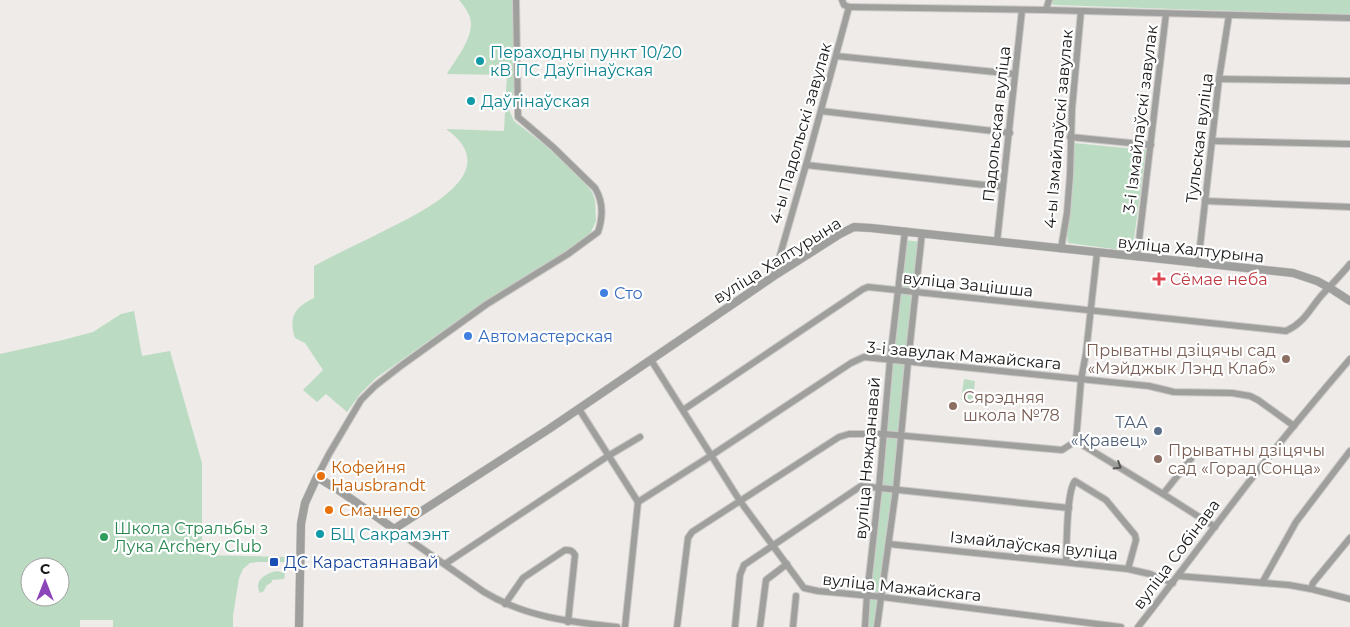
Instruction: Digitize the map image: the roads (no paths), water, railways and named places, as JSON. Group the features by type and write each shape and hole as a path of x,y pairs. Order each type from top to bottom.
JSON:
{"street":[{"path":"298,627 301,524 305,503 329,454 361,400 375,386 402,365 487,304 568,254 598,232 602,205 600,196 595,188 553,147 518,117 516,0"},
{"path":"842,0 844,5 849,7 1350,18"},
{"path":"1046,10 1049,0"},
{"name":"4-ы Падольскі завулак","path":"774,276 849,7"},
{"name":"Падольская вуліца","path":"997,242 1022,10"},
{"name":"4-ы Ізмайлаўскі завулак","path":"1061,249 1067,213 1070,137 1081,11"},
{"name":"3-і Ізмайлаўскі завулак","path":"1137,257 1166,14"},
{"name":"Тульская вуліца","path":"1198,264 1219,78 1229,15"},
{"path":"836,56 1015,74"},
{"path":"1219,78 1350,81"},
{"path":"821,111 1010,133"},
{"path":"1070,137 1151,145"},
{"path":"1212,141 1350,144"},
{"path":"806,165 1003,187"},
{"path":"1205,201 1350,207"},
{"name":"вуліца Халтурына","path":"394,529 579,409 774,276 847,230 854,228 864,227 905,231 1293,273 1317,281 1350,301"},
{"name":"вуліца Няжданавай","path":"865,627 890,360 905,231"},
{"name":"вуліца Няжданавай","path":"877,627 896,489 922,233"},
{"path":"1076,441 1081,380 1086,353 1097,253"},
{"path":"1330,288 1350,264"},
{"name":"вуліца Зацішша","path":"683,410 868,287 1286,331 1295,327 1304,319 1321,296 1330,288"},
{"name":"3-і завулак Мажайскага","path":"638,502 857,359 864,357 1149,386 1174,392 1243,394 1258,400 1294,426"},
{"name":"вуліца Собінава","path":"1138,627 1294,426 1350,359"},
{"name":"вуліца Мажайскага","path":"651,360 740,501 804,588 1121,627"},
{"path":"579,409 638,502 625,627"},
{"path":"677,627 688,538 692,532 839,437 849,434 902,435 1062,450 1076,441"},
{"path":"445,564 608,456 640,437"},
{"path":"1076,441 1215,527"},
{"path":"1262,583 1296,522 1350,451"},
{"path":"1163,494 1191,459"},
{"path":"317,477 340,491 484,592 506,604 568,622 616,627"},
{"path":"1066,562 1071,486 1075,481 1106,500 1135,535 1136,540 1128,569"},
{"path":"735,627 744,565 858,487 896,489 1069,508"},
{"path":"1311,589 1312,583 1350,538"},
{"name":"Ізмайлаўская вуліца","path":"889,544 1128,569 1150,574 1173,583"},
{"path":"506,604 523,578 565,550 570,550 575,554 568,622"},
{"path":"760,627 766,580 787,564"},
{"path":"1178,576 1289,585 1350,599"},
{"path":"793,627 796,596"}],"place":[{"name":"Пераходны пункт 10/20 кВ ПС Даўгінаўская","path":"480,61"},
{"name":"Даўгінаўская","path":"471,101"},
{"name":"Сёмае неба","path":"1159,279"},
{"name":"Сто","path":"604,293"},
{"name":"Автомастерская","path":"468,336"},
{"name":"Прыватны дзіцячы сад «Мэйджык Лэнд Клаб»","path":"1286,359"},
{"name":"Сярэдняя школа №78","path":"953,406"},
{"name":"ТАА «Кравец»","path":"1158,431"},
{"name":"Прыватны дзіцячы сад «Горад Сонца»","path":"1158,459"},
{"name":"Кофейня Hausbrandt","path":"321,476"},
{"name":"Смачнего","path":"329,510"},
{"name":"БЦ Сакрамэнт","path":"320,534"},
{"name":"Школа Стральбы з Лука Archery Club","path":"104,537"},
{"name":"ДС Карастаянавай","path":"274,562"}]}
